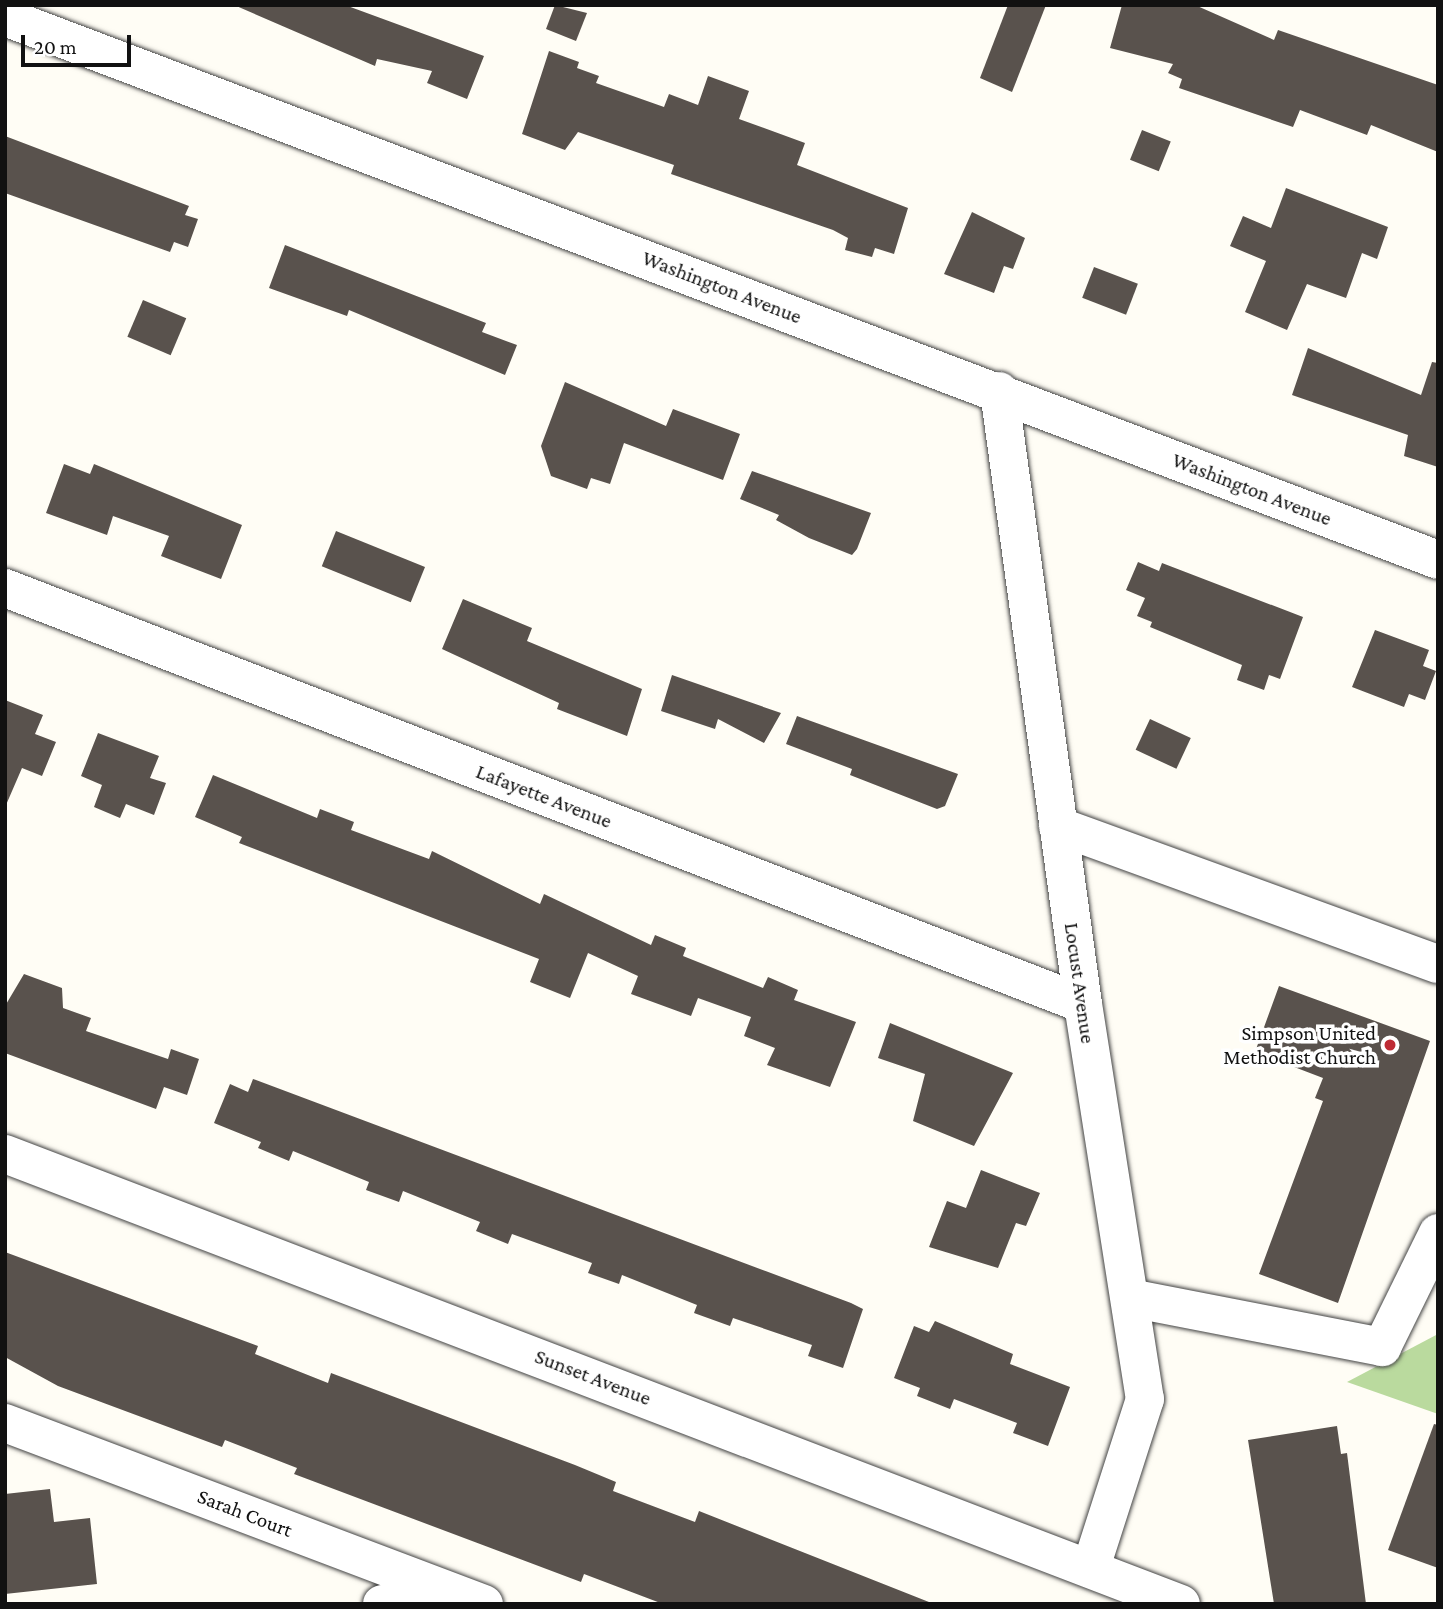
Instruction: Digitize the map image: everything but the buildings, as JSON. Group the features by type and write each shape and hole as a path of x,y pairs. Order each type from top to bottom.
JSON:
{"street":[{"name":"Washington Avenue","path":"5,17 999,391 1438,560"},
{"name":"Locust Avenue","path":"999,391 1083,1004 1146,1399 1091,1567"},
{"name":"Lafayette Avenue","path":"5,588 1083,1004"},
{"path":"1058,826 1438,964"},
{"name":"Sunset Avenue","path":"5,1154 1091,1567 1181,1604"},
{"path":"1130,1298 1381,1347 1438,1233"},
{"name":"Sarah Court","path":"5,1423 471,1598"},
{"path":"382,1604 471,1598"}],"green space":[{"path":"1438,1334 1438,1414 1347,1382"}],"place":[{"name":"Simpson United Methodist Church","path":"1390,1045"}]}
